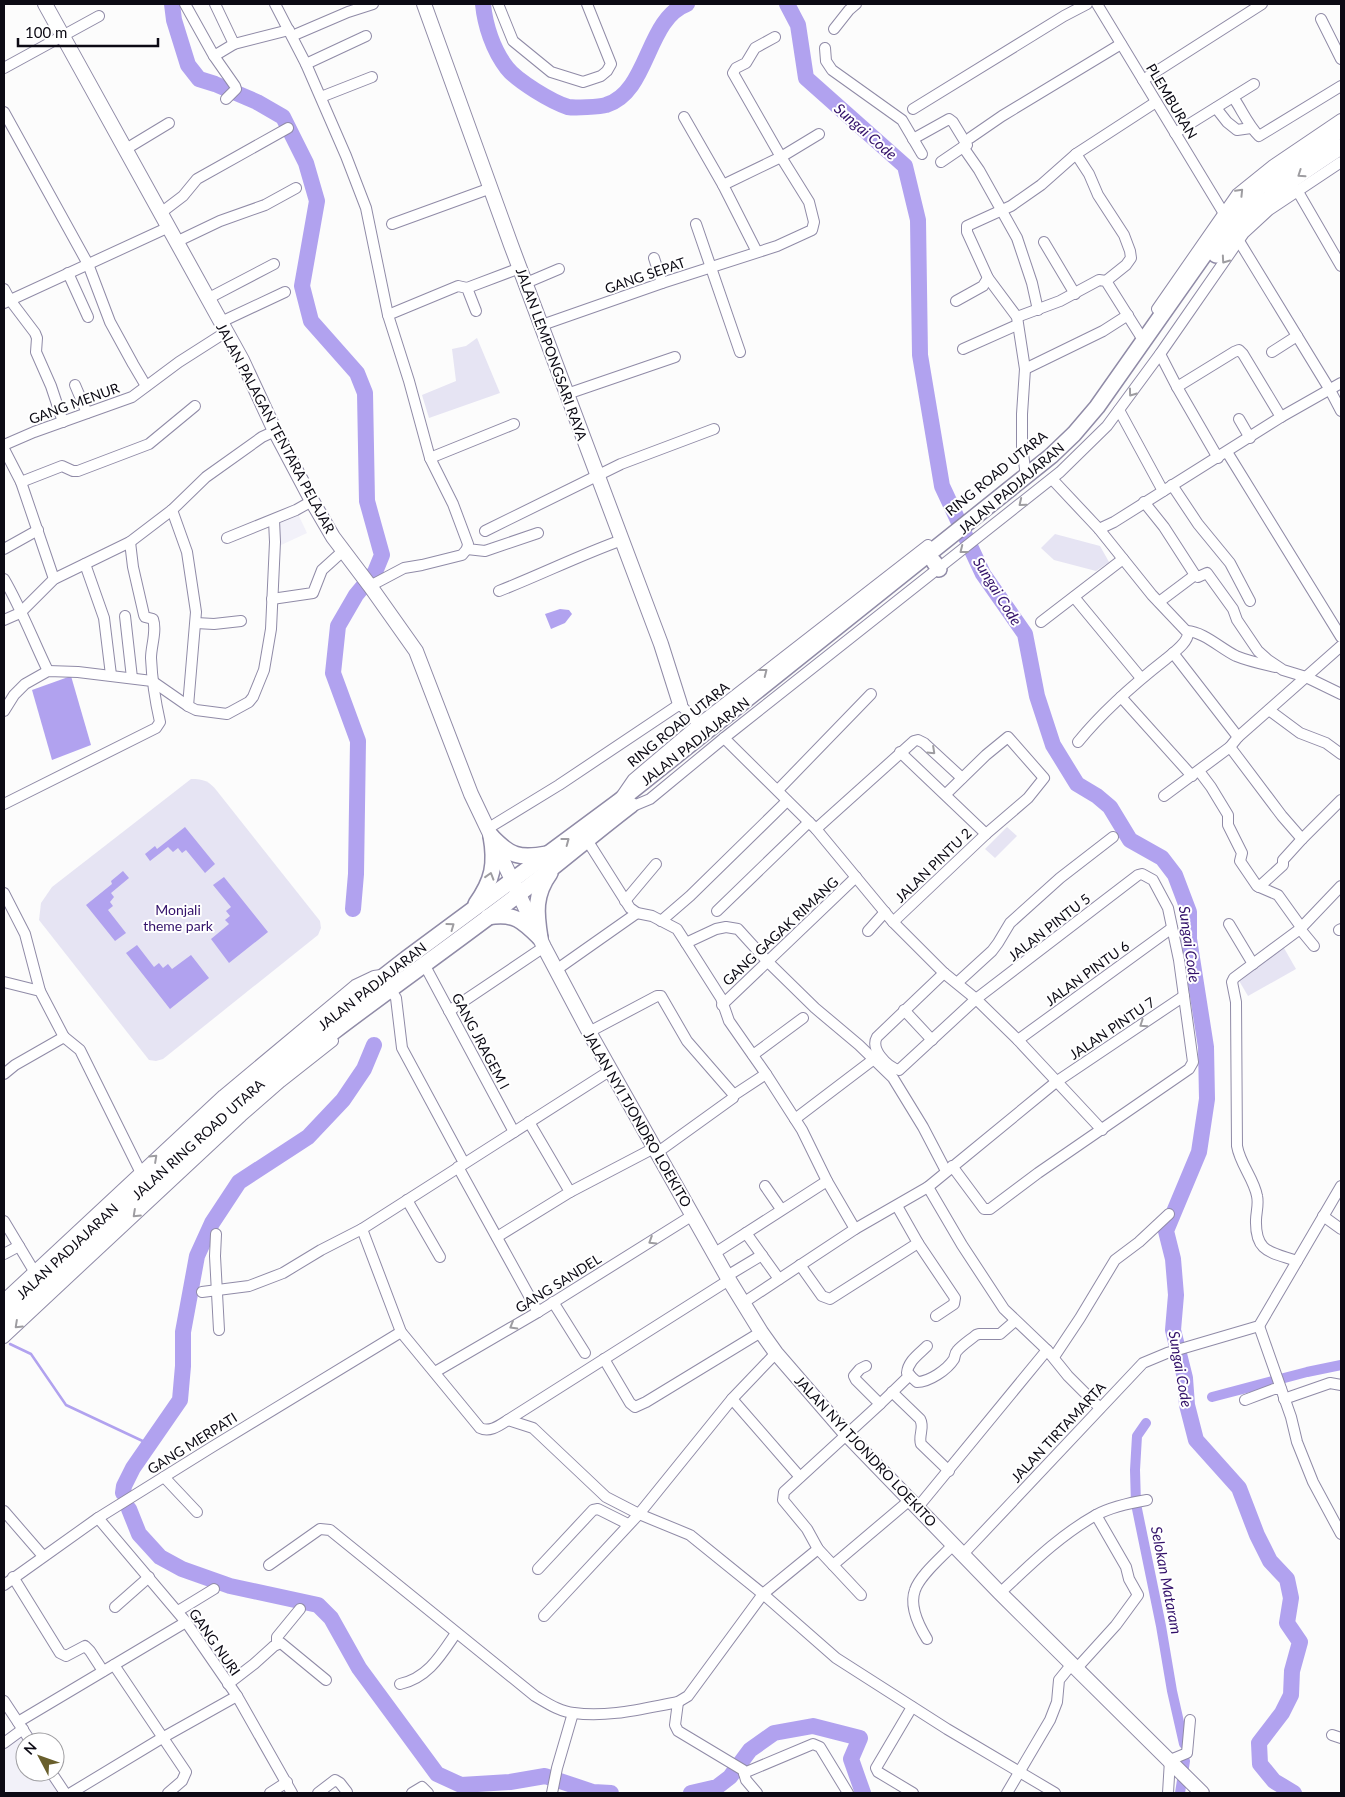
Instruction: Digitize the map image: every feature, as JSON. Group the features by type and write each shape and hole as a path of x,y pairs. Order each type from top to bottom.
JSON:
{"highway":[{"name":"JALAN PADJAJARAN","path":"4,1311 228,1101 271,1064 424,964 519,894 552,859 940,555 1027,472 1052,456 1074,434 1097,407 1182,279 1242,205 1260,187 1341,130"},
{"name":"JALAN PADJAJARAN","path":"972,526 1054,462 1083,434 1108,403 1232,233 1269,196 1341,147"},
{"name":"JALAN PADJAJARAN","path":"4,1326 192,1156 256,1094 390,985 471,911 512,880 587,840 621,806"},
{"path":"489,833 503,849 518,856 552,859 540,890 536,915 542,942"},
{"path":"471,911 484,893 490,878 494,853 489,833"},
{"path":"488,917 507,915 518,919 542,942"}],"main road":[{"name":"JALAN LEMPONGSARI RAYA","path":"424,4 597,476 661,644 680,704"},
{"name":"JALAN PALAGAN TENTARA PELAJAR","path":"48,5 63,36 162,212 176,242 209,298 242,360 275,431 333,538 368,583 416,651 459,766 519,894"},
{"name":"JALAN NYI TJONDRO LOEKITO","path":"519,894 589,1032 728,1278 776,1353 847,1435 1000,1593 1202,1793"}],"street":[{"path":"186,4 214,56 234,82 231,95"},
{"path":"215,4 234,44"},
{"path":"275,4 321,97 366,208 388,315 430,458 452,504 468,544 467,549 462,555 404,568 368,583"},
{"path":"214,56 234,44 290,33 373,4"},
{"path":"498,4 513,42 551,72 583,82 601,76 611,64 587,4"},
{"path":"834,30 848,10 856,4"},
{"path":"913,109 1064,16 1087,4"},
{"path":"1143,80 1262,4"},
{"name":"PLEMBURAN","path":"1099,5 1224,212"},
{"path":"4,68 100,16"},
{"path":"1321,19 1341,58"},
{"path":"306,64 366,36"},
{"path":"775,37 755,48 746,63 736,68 733,73 781,157"},
{"path":"970,138 1002,116 1121,44"},
{"path":"825,48 826,61 832,70 902,120 922,154"},
{"path":"321,97 372,77"},
{"path":"1175,133 1254,84"},
{"path":"1233,97 1245,114 1251,128 1259,136 1341,86"},
{"path":"1027,472 1022,446 1025,369 1017,321 988,278 966,232 967,226 1002,210 1041,185 1076,154 1156,102"},
{"path":"1216,108 1226,122 1237,130 1251,128"},
{"path":"4,112 88,264 110,322 146,386"},
{"path":"684,117 723,185 757,252"},
{"path":"913,139 949,119 953,122 967,144 940,162"},
{"name":"RING ROAD UTARA","path":"1027,472 1092,404 1182,279 1237,194 1273,165 1341,119"},
{"path":"126,149 169,123"},
{"path":"162,212 183,196 196,179 288,128"},
{"path":"723,185 781,157 819,134"},
{"path":"963,148 1002,210 1017,238 1032,283 1038,310"},
{"path":"964,349 1099,280 1106,281 1126,265 1131,258 1124,234 1098,195 1089,174 1076,154"},
{"name":"GANG SEPAT","path":"542,325 794,239 812,230 814,222 812,210 781,157"},
{"path":"972,526 1052,479 1091,443 1107,426 1160,354 1238,240 1269,210 1341,162"},
{"path":"176,242 220,221 265,205 296,188"},
{"path":"392,224 491,188"},
{"path":"1297,190 1341,266"},
{"path":"696,224 740,352"},
{"path":"7,302 169,227"},
{"path":"1238,240 1341,411"},
{"path":"1044,242 1074,294"},
{"path":"654,258 662,283"},
{"path":"209,298 274,264"},
{"path":"388,315 458,286 467,288 520,268"},
{"path":"526,283 560,270"},
{"path":"68,273 88,317"},
{"path":"956,301 983,286 988,278"},
{"path":"1106,281 1140,336"},
{"path":"4,288 7,302 35,333 37,338 36,352 51,386 63,422"},
{"path":"467,288 476,311"},
{"name":"GANG MENUR","path":"4,445 132,397 223,327 285,292"},
{"path":"1025,369 1103,331 1128,315"},
{"path":"1272,352 1297,336"},
{"path":"1177,386 1239,350 1282,417"},
{"path":"1160,354 1177,386 1341,637"},
{"path":"567,394 674,357"},
{"path":"1099,529 1114,522 1282,417 1341,383"},
{"path":"75,385 87,413"},
{"path":"21,482 62,466 78,471 149,444 196,406"},
{"path":"1119,410 1163,491"},
{"path":"1239,419 1250,438"},
{"path":"430,458 514,424"},
{"path":"485,531 621,464 714,429"},
{"path":"4,620 20,612 54,578 130,542 172,510 206,477 262,437 275,431"},
{"path":"5,455 21,482 54,578"},
{"path":"1052,479 1099,529 1159,602 1191,631 1237,656 1306,677 1341,694"},
{"path":"1172,485 1198,524 1230,564 1250,600"},
{"path":"227,538 274,520 312,501"},
{"path":"1144,502 1164,528 1195,575 1198,577 1208,574 1233,609 1237,620 1258,651 1283,670"},
{"path":"172,510 187,552 196,603 196,624 188,706"},
{"path":"4,711 14,694 25,684 48,671 111,675 152,681 196,710 227,714 246,704 253,697 264,670 271,629 275,542 274,520"},
{"path":"4,549 38,530"},
{"path":"467,549 485,551 538,533"},
{"path":"499,591 538,576 583,553 622,540"},
{"path":"4,804 156,728 160,722 152,681 151,651 154,624 153,619 145,617 144,614 133,567 130,542"},
{"path":"272,599 313,593 322,570 343,551"},
{"path":"621,806 650,799 940,555"},
{"name":"RING ROAD UTARA","path":"621,806 633,779 698,724 940,555"},
{"path":"1041,622 1123,559"},
{"path":"85,564 104,618 111,675"},
{"path":"1159,602 1195,575"},
{"path":"4,579 16,600 48,671"},
{"path":"1074,597 1141,678"},
{"path":"124,616 132,678"},
{"path":"196,624 241,621"},
{"path":"1078,742 1098,718 1141,678 1173,653 1187,639 1191,631"},
{"path":"1164,796 1230,746 1341,646"},
{"path":"1173,653 1238,737"},
{"path":"778,790 871,694"},
{"path":"1120,697 1195,773 1212,787 1228,815 1228,825 1242,853 1240,861 1251,879 1259,887 1278,895 1314,946"},
{"path":"489,833 680,704 698,724"},
{"path":"1268,710 1300,733 1326,743 1341,754"},
{"name":"JALAN PINTU 2","path":"896,919 986,834 1028,798 1043,781 1044,776 1008,737 962,778"},
{"path":"724,738 815,826 885,912 896,919 944,973 976,999 1018,1040 1102,1130"},
{"path":"717,911 914,740 924,743 962,778 946,794"},
{"path":"1230,746 1282,816 1302,839"},
{"path":"900,752 986,834"},
{"path":"1259,887 1283,865 1283,860 1341,800"},
{"path":"661,920 690,896 787,801"},
{"path":"957,983 992,950 1010,923 1060,878 1113,837"},
{"path":"587,840 630,908 637,913 661,920 677,929 721,998 729,1021 795,1119 827,1181 855,1228"},
{"path":"625,901 656,864"},
{"name":"JALAN PINTU 5","path":"904,1010 874,1042 875,1048 893,1069 899,1070 976,999 1138,875 1142,874 1152,880 1168,908 1172,928"},
{"name":"GANG GAGAK RIMANG","path":"722,1004 856,878"},
{"path":"1298,1261 1271,1252 1262,1247 1257,1239 1257,1197 1238,1156 1237,1146 1236,1002 1232,982 1234,978 1300,928 1341,886"},
{"path":"4,893 25,934 40,991 64,1037 70,1040 81,1052 140,1171"},
{"path":"868,931 885,912"},
{"path":"556,970 637,913"},
{"path":"1229,924 1253,964"},
{"path":"686,943 716,929 736,928 815,1008 893,1078 949,1169 984,1209 988,1210 1102,1130 1194,1062 1172,928"},
{"name":"JALAN PINTU 6","path":"1018,1040 1172,928"},
{"path":"449,1011 542,942"},
{"name":"GANG JRAGEM I","path":"424,964 514,1132"},
{"path":"932,1040 904,1010 944,973"},
{"name":"JALAN RING ROAD UTARA","path":"4,1299 222,1095 355,985 374,976 390,985"},
{"path":"4,982 40,991"},
{"path":"390,985 396,998 402,1048 497,1237 538,1312"},
{"path":"589,1032 657,996 661,996 687,1041 734,1095"},
{"name":"JALAN PINTU 7","path":"743,1303 855,1228 928,1187 1056,1082 1184,996"},
{"path":"753,1055 803,1018"},
{"path":"4,1074 15,1065 64,1037"},
{"path":"795,1119 874,1059"},
{"path":"202,1292 249,1286 283,1273 321,1250 362,1229 611,1070"},
{"path":"497,1237 570,1192 657,1150 766,1074"},
{"path":"529,1122 570,1192"},
{"name":"JALAN RING ROAD UTARA","path":"4,1338 192,1156"},
{"path":"715,1252 827,1181"},
{"path":"765,1186 781,1209"},
{"path":"1341,1186 1259,1326 1291,1417 1297,1442 1313,1482 1341,1534"},
{"path":"928,1187 962,1245 999,1301 1015,1321 1050,1354 1068,1376 1100,1408"},
{"path":"407,1200 440,1257"},
{"path":"897,1206 918,1243 954,1298 954,1304 936,1316"},
{"path":"833,1565 914,1503 949,1470 1080,1318 1115,1260 1141,1240 1169,1214"},
{"name":"GANG SANDEL","path":"435,1372 538,1312 693,1215"},
{"path":"1323,1216 1341,1230"},
{"path":"4,1221 34,1271"},
{"path":"362,1229 401,1332 480,1428 486,1431 508,1420 604,1359 762,1255"},
{"path":"746,1233 779,1280"},
{"path":"216,1234 218,1330"},
{"path":"800,1265 822,1296 830,1299 918,1243"},
{"path":"4,1254 19,1246"},
{"path":"553,1302 585,1353"},
{"path":"927,1346 909,1365 907,1371 919,1382 934,1376 948,1366 960,1348 976,1335 1000,1334 1015,1321"},
{"name":"JALAN TIRTAMARTA","path":"927,1639 919,1625 914,1605 915,1590 924,1577 959,1549 1143,1363 1167,1353 1259,1326"},
{"name":"GANG MERPATI","path":"4,1585 98,1518 401,1332"},
{"path":"604,1359 630,1403 635,1407 761,1332"},
{"path":"544,1616 639,1514 732,1399 776,1353"},
{"path":"866,1366 860,1369 854,1376 880,1404"},
{"path":"861,1595 818,1549 807,1529 783,1500 784,1492 910,1375"},
{"path":"1245,1400 1274,1389 1281,1391 1330,1383 1341,1385"},
{"path":"892,1392 920,1419 923,1424 920,1438 922,1444 949,1470"},
{"path":"732,1399 800,1477"},
{"path":"508,1420 533,1428 606,1497 639,1514 690,1535 763,1594 836,1658 912,1707 1054,1793"},
{"path":"164,1477 198,1512"},
{"path":"1000,1593 1035,1560 1073,1530 1096,1515 1138,1501"},
{"path":"538,1569 593,1510 598,1510 628,1524"},
{"path":"4,1511 43,1556"},
{"path":"1007,1793 1053,1715 1057,1702 1058,1680 1075,1666 1116,1625 1138,1595 1129,1579 1126,1567 1096,1515"},
{"name":"GANG NURI","path":"98,1518 186,1622 237,1696 292,1793"},
{"path":"269,1565 320,1529 330,1530 535,1696 555,1707 573,1713 604,1714 678,1702 688,1696 763,1594 818,1549"},
{"path":"13,1577 60,1653 66,1656 85,1646 103,1671"},
{"path":"115,1607 149,1577"},
{"path":"178,1611 214,1589"},
{"path":"277,1644 277,1637 300,1609"},
{"path":"4,1743 21,1726 103,1671 186,1622"},
{"path":"400,1684 410,1682 429,1670 456,1633"},
{"path":"228,1684 277,1644 281,1643 326,1680"},
{"path":"114,1665 186,1772 182,1781 168,1793"},
{"path":"71,1793 162,1738 237,1696"},
{"path":"4,1701 25,1732"},
{"path":"678,1702 675,1725 678,1731 743,1771 746,1780 757,1793"},
{"path":"912,1707 876,1768 878,1772 913,1793"},
{"path":"552,1793 557,1768 573,1713"},
{"path":"1168,1793 1172,1762 1187,1752 1190,1720"},
{"path":"743,1771 813,1744 820,1747 848,1793"},
{"path":"318,1793 335,1780 347,1792"},
{"path":"58,1782 65,1793"},
{"path":"270,1793 287,1782"},
{"path":"412,1793 422,1786 428,1793"}],"shaded area":[{"path":"297,512 307,533 279,546 277,521"},
{"path":"560,609 569,610 572,614 565,623 551,629 545,614"},
{"path":"71,676 91,745 52,760 32,690"},
{"path":"185,827 215,864 205,873 186,850 182,853 178,848 173,852 168,847 150,861 145,854 155,846 157,849"},
{"path":"123,871 129,878 111,893 114,897 110,902 113,906 108,910 126,933 115,941 86,905 112,884 111,881"},
{"path":"224,877 268,932 229,963 211,939 229,924 225,920 230,916 226,911 231,907 213,885"},
{"path":"137,945 154,967 159,963 163,968 168,964 172,969 191,955 209,978 170,1009 126,953"},
{"path":"15,1740 15,1782 54,1782 62,1793 4,1793 4,1749"}],"green space":[{"path":"477,338 500,393 429,418 422,395 456,381 452,349 466,346"},
{"path":"1055,534 1100,546 1109,562 1096,571 1054,560 1041,548"},
{"name":"Monjali theme park","path":"191,779 206,781 214,788 320,921 321,928 318,935 163,1059 156,1061 149,1060 39,920 41,903 52,887"},
{"path":"1007,827 1017,836 995,858 985,849"},
{"path":"1284,948 1296,969 1248,996 1238,979"}],"waterway":[{"path":"172,4 174,20 188,65 199,79 257,102 283,117 306,163 317,201 302,286 311,321 357,373 365,393 367,501 382,555 375,572 356,595 338,626 333,673 358,741 356,874 353,909"},
{"name":"Sungai Code","path":"483,4 490,37 507,68 526,85 568,107 603,106 620,98 631,86 640,71 663,24 674,12 687,4"},
{"name":"Sungai Code","path":"787,4 798,25 806,78 905,166 918,220 920,355 942,486 983,574 1025,634 1037,696 1053,745 1077,784 1097,796 1110,807 1130,840 1162,858 1175,875 1189,912 1189,939 1206,1047 1207,1099 1199,1152 1166,1231 1173,1259 1176,1295 1173,1330 1185,1378 1187,1405 1196,1440 1239,1488 1257,1535 1270,1561 1287,1579 1291,1598 1287,1623 1300,1642 1292,1671 1291,1695 1282,1713 1259,1743 1260,1764 1274,1781 1294,1793"},
{"path":"123,1493 124,1486 133,1468 180,1400 183,1332 197,1256 212,1223 239,1182 308,1137 343,1100 364,1069 374,1045"},
{"path":"10,1344 31,1354 66,1405 149,1444"},
{"name":"Selokan Mataram","path":"1212,1397 1341,1365"},
{"name":"Selokan Mataram","path":"1146,1423 1137,1436 1136,1504 1184,1744"},
{"path":"129,1509 139,1534 160,1557 182,1569 230,1586 318,1605 331,1618 359,1668 437,1774 461,1785 510,1782 545,1776 593,1792 611,1793"},
{"path":"691,1793 717,1787 730,1777 750,1750 774,1733 813,1726 860,1738 851,1759 863,1793"},
{"name":"Selokan Mataram","path":"1180,1793 1185,1761"}]}
